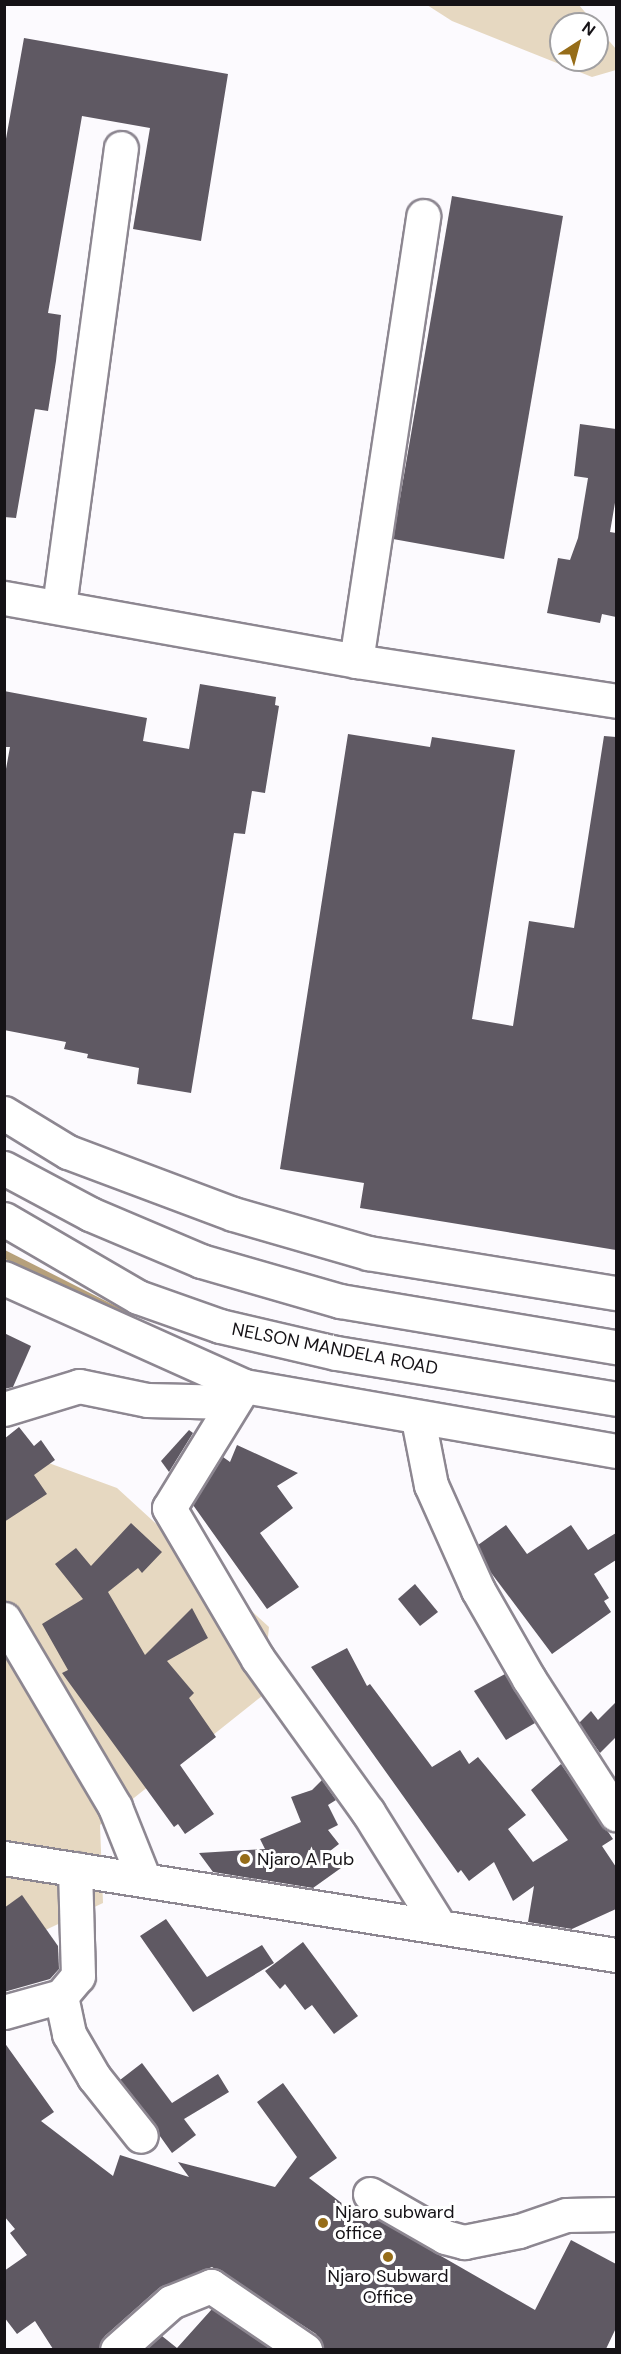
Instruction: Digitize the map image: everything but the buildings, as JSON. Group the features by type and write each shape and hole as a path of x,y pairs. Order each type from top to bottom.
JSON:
{"street":[{"path":"59,606 122,148"},
{"path":"356,661 423,216"},
{"path":"4,598 59,606 356,661 616,701"},
{"path":"4,1113 68,1152 232,1214 368,1253 616,1293"},
{"path":"13,1173 68,1152"},
{"path":"13,1173 201,1261 330,1298 616,1347"},
{"name":"NELSON MANDELA ROAD","path":"4,1220 138,1297 220,1326 336,1353 616,1400"},
{"path":"4,1278 239,1394"},
{"path":"4,1409 79,1386 147,1400 239,1394 418,1419 616,1451"},
{"path":"239,1394 169,1508 258,1659 368,1812 438,1924"},
{"path":"418,1419 431,1485 478,1590 546,1708 616,1814"},
{"path":"4,1619 115,1807 143,1876"},
{"path":"4,1858 143,1876 616,1954"},
{"path":"4,2012 62,1996 78,1976 81,1953 75,1869"},
{"path":"62,1996 69,2034 94,2077 141,2136"},
{"path":"370,2194 445,2237 464,2242 519,2231 566,2215 616,2214"},
{"path":"117,2349 171,2302 211,2286 305,2349"}],"shaded area":[{"path":"427,5 579,5 585,12 549,12 549,60 452,21"},
{"path":"609,41 616,49 616,70 592,77 580,72 609,72"},
{"path":"5,1447 117,1488 269,1627 262,1696 100,1825 103,1903 5,1949"}],"waterway":[{"path":"4,1254 127,1316"}],"place":[{"name":"Njaro A Pub","path":"245,1859"},
{"name":"Njaro subward office","path":"323,2223"},
{"name":"Njaro Subward Office","path":"388,2257"}]}
